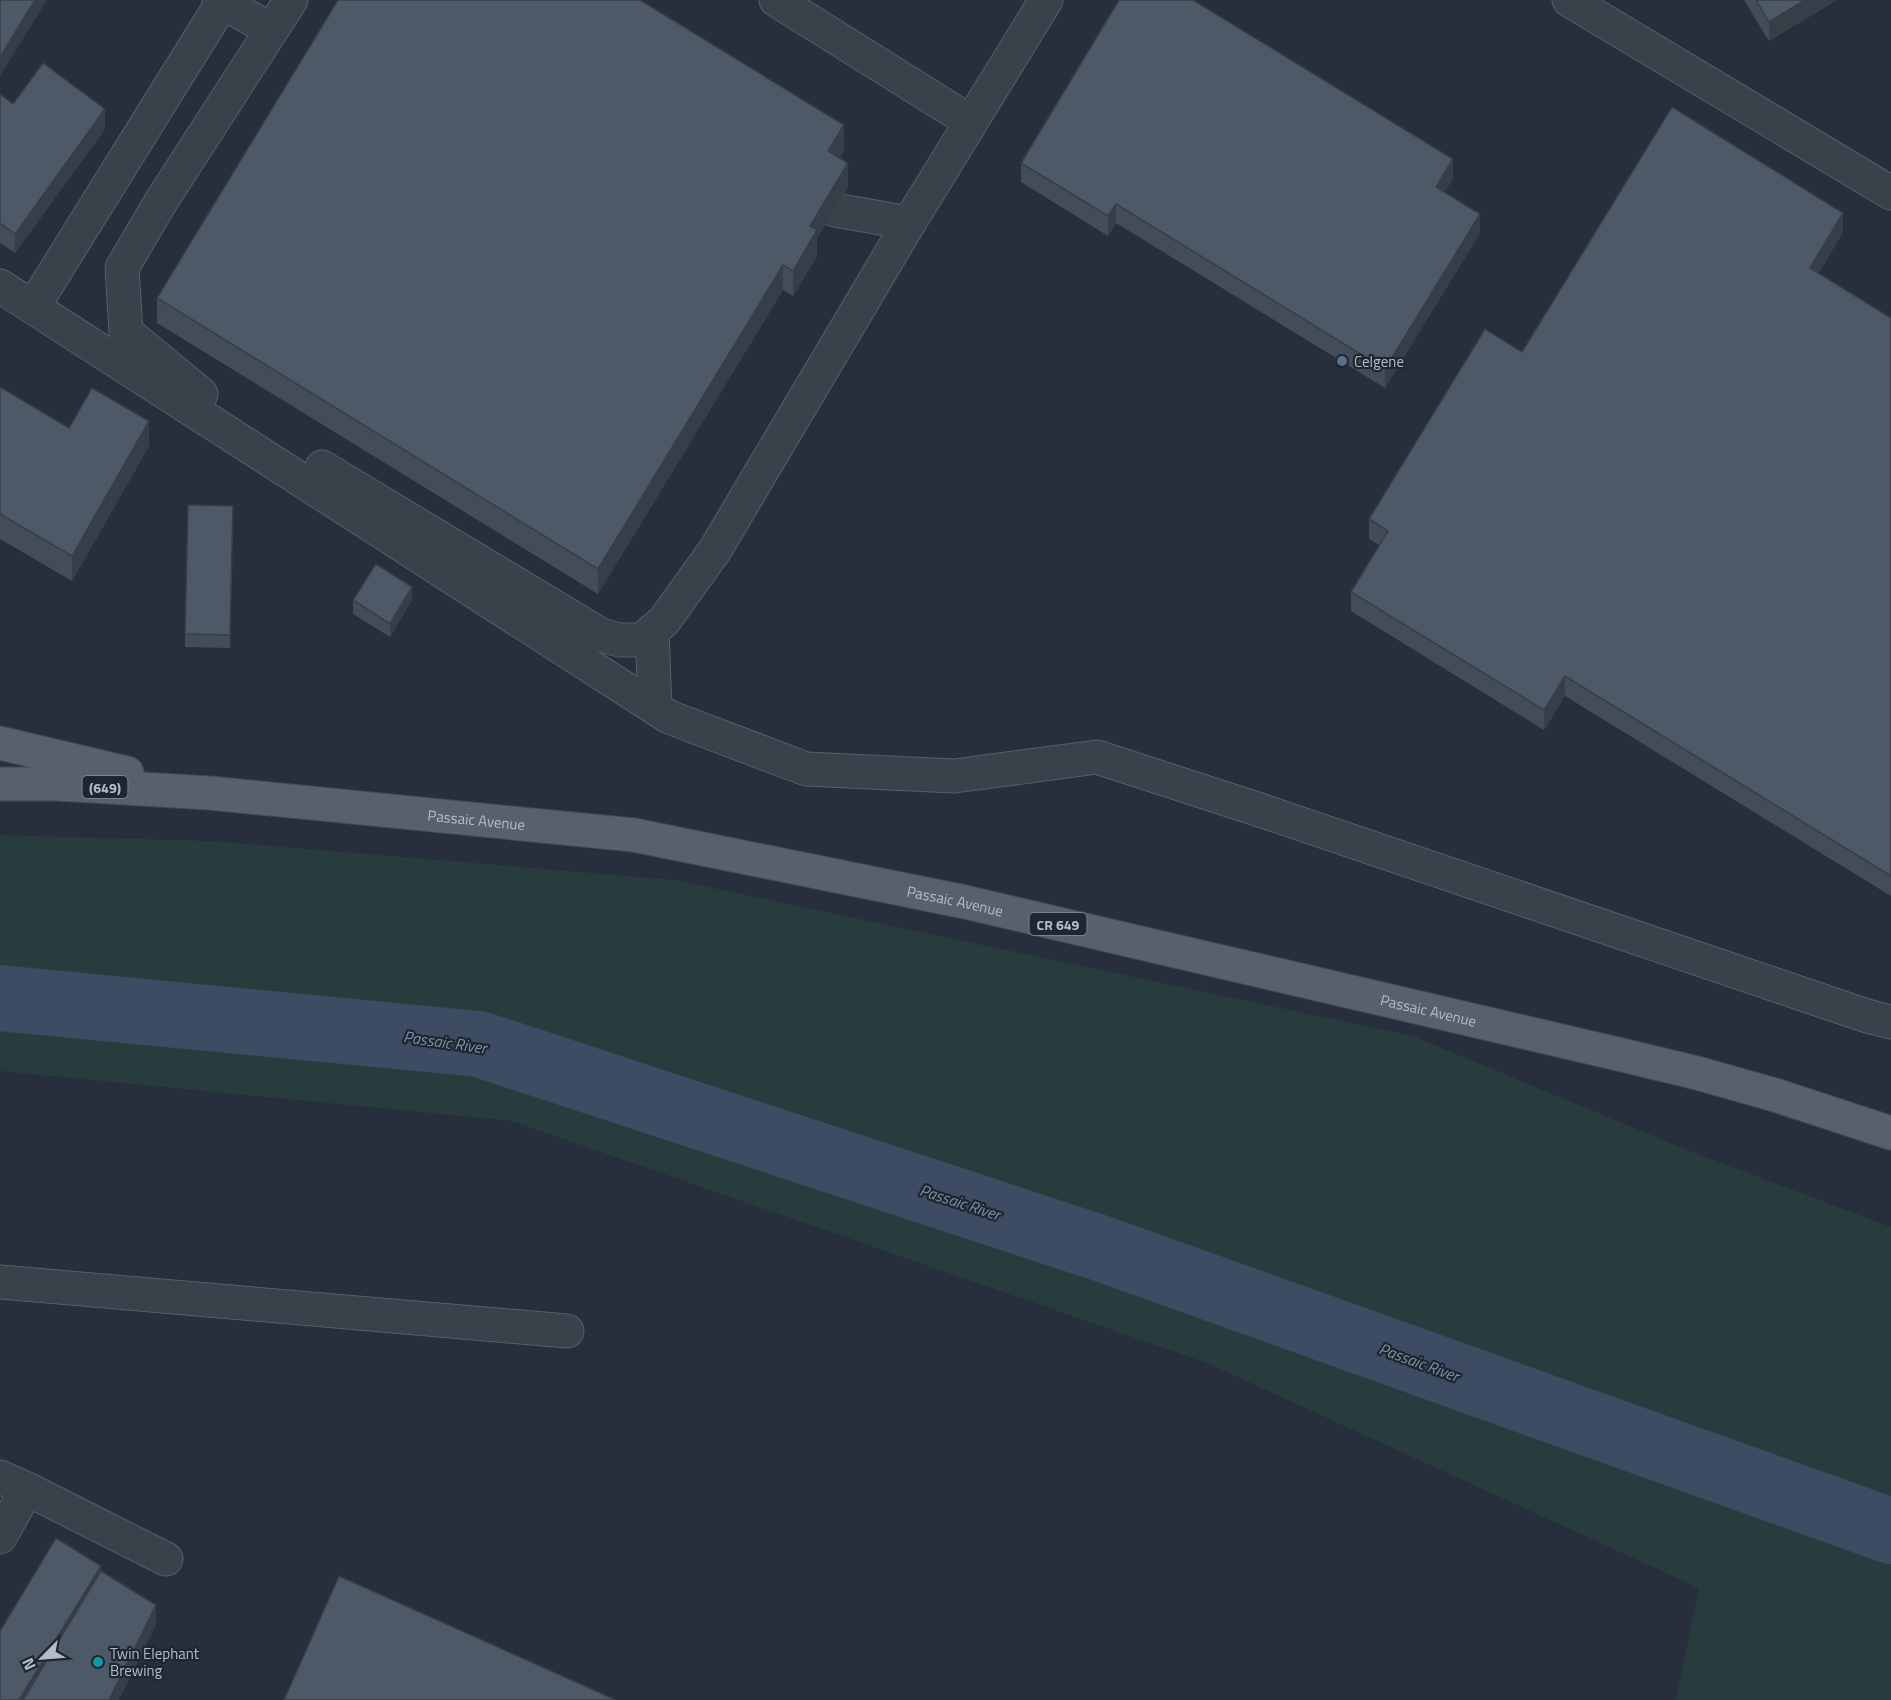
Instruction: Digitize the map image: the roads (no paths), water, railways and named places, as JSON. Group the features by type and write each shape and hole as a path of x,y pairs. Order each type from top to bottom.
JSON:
{"main road":[{"path":"0,742 209,793"},
{"name":"Passaic Avenue","path":"0,784 58,784 209,793 634,835 965,902 1622,1055 1775,1095 1891,1133"}],"lane":[{"path":"291,0 160,203 122,268 126,332 203,396 601,635 619,640 642,640 664,621 715,550 909,223 1046,0"},
{"path":"776,0 971,122"},
{"path":"1569,0 1891,193"},
{"path":"33,307 220,1 271,30"},
{"path":"835,210 909,223"},
{"path":"0,286 669,717 806,770 954,776 1097,757 1867,1016 1891,1022"},
{"path":"652,631 655,708"},
{"path":"0,1282 567,1331"},
{"path":"0,1537 14,1483 166,1558"}],"waterway":[{"name":"Passaic River","path":"0,998 479,1044 1100,1248 1891,1531"}],"place":[{"name":"Celgene","path":"1342,361"},
{"name":"Twin Elephant Brewing","path":"98,1662"}]}
